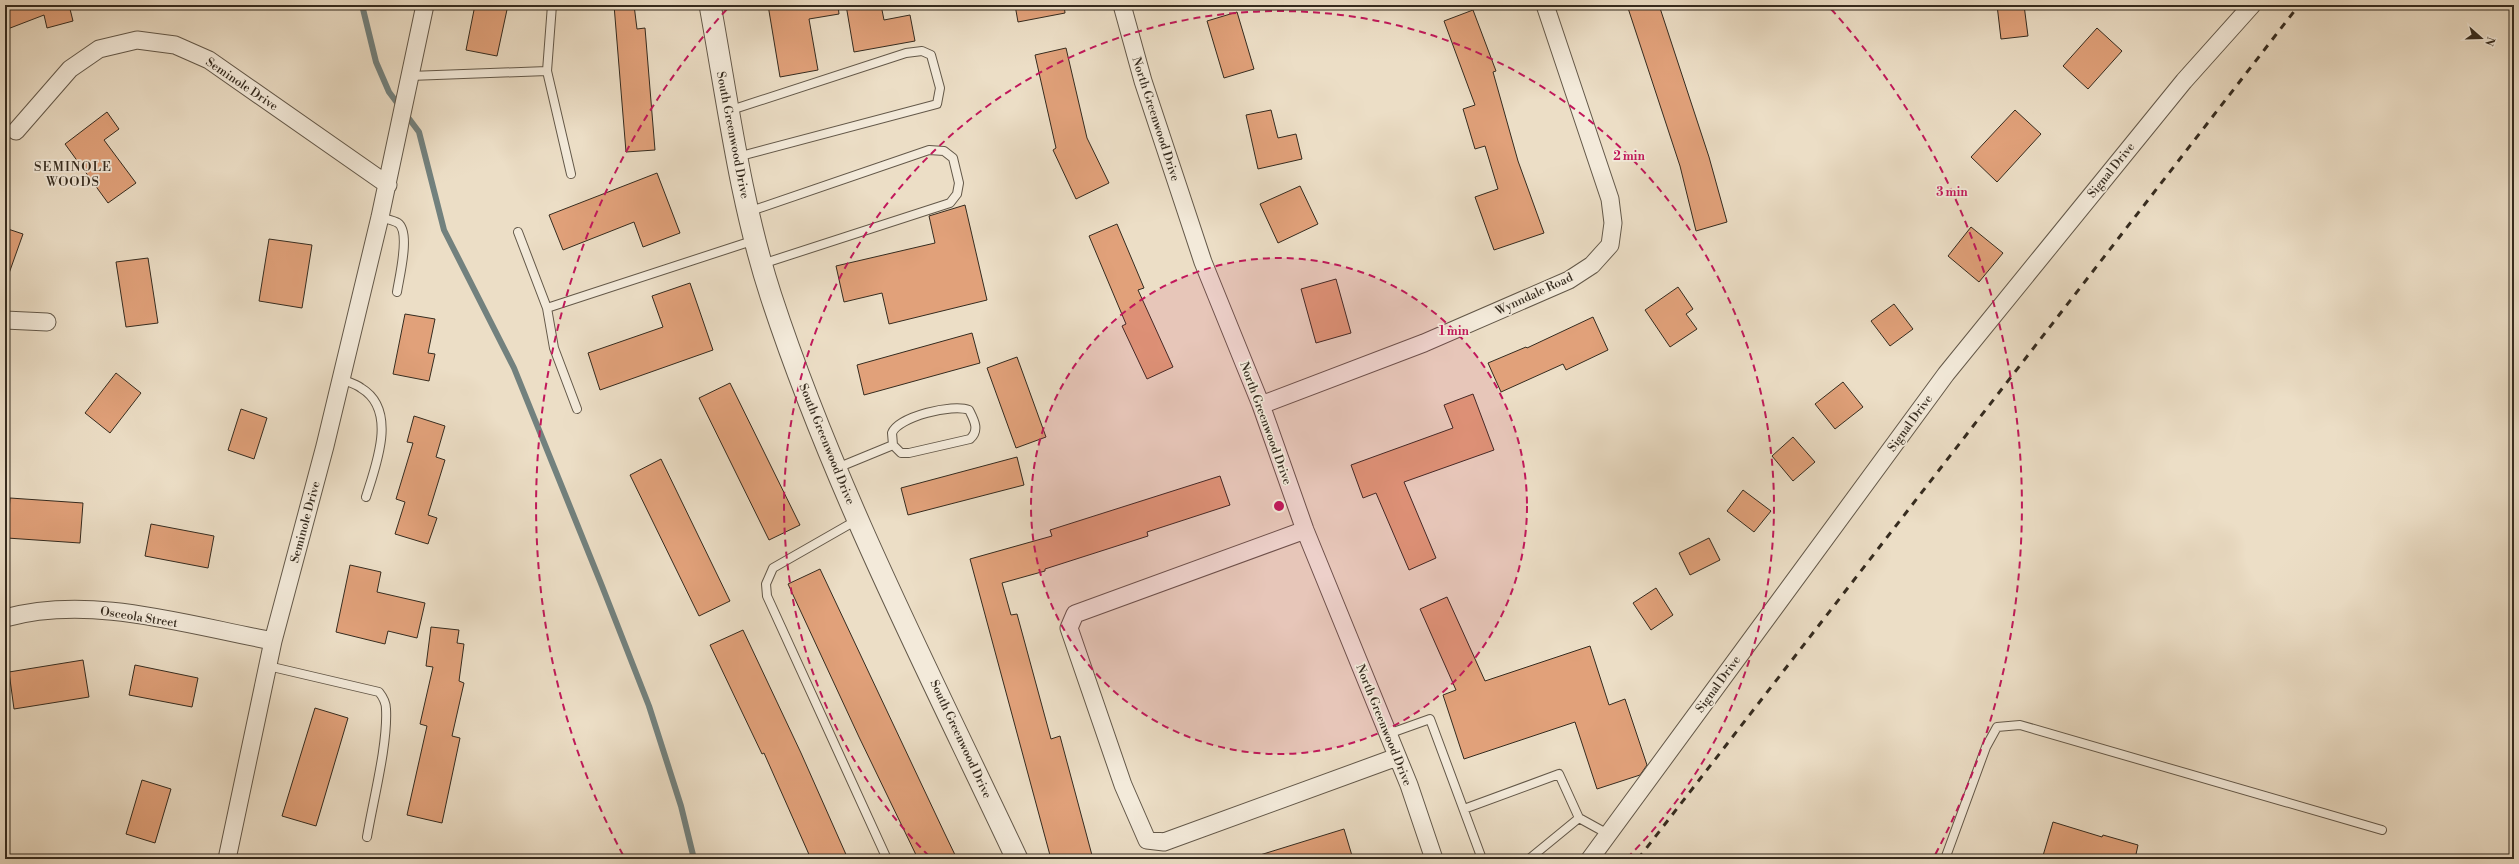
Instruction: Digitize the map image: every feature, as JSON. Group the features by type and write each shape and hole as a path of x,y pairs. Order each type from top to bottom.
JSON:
{"street":[{"name":"Seminole Drive","path":"227,859 273,641 341,379 388,185 425,5"},
{"name":"South Greenwood Drive","path":"710,5 736,158 748,212 762,264 808,401 858,520 1016,859"},
{"name":"North Greenwood Drive","path":"1122,5 1143,81 1203,262 1261,405 1305,530 1388,734 1434,859"},
{"name":"Wynndale Road","path":"1261,405 1424,343 1569,280 1592,264 1610,245 1613,223 1610,199 1545,5"},
{"name":"Signal Drive","path":"1590,859 1946,374 2184,81 2252,5"},
{"name":"Seminole Drive","path":"16,131 70,69 99,49 136,40 175,46 209,60 388,185"},
{"path":"5,320 46,322"},
{"path":"1305,530 1075,614 1069,628 1123,785 1147,840 1164,842 1397,757"},
{"name":"Osceola Street","path":"5,618 28,612 68,608 118,612 273,641"}],"lane":[{"path":"552,5 547,71 571,174"},
{"path":"728,112 906,53 922,50 931,55 940,88 937,104 736,158"},
{"path":"410,76 547,71"},
{"path":"748,212 929,150 944,151 953,158 960,183 957,194 950,202 762,264"},
{"path":"380,217 399,224 402,229 404,249 396,292"},
{"path":"518,232 547,308 554,348 577,408"},
{"path":"547,308 756,240"},
{"path":"341,379 362,388 371,396 378,407 381,418 377,460 366,497"},
{"path":"958,406 969,410 975,421 976,430 970,439 909,453 901,452 893,445 892,433 899,423 949,407 958,406"},
{"path":"836,468 893,445"},
{"path":"858,520 773,568 766,584 767,596 887,859"},
{"path":"268,666 379,692 384,698 386,708 383,742 367,837"},
{"path":"1388,734 1430,719 1482,859"},
{"path":"1945,859 1986,747 1997,727 2020,725 2382,830"},
{"path":"1464,809 1559,774 1579,818 1608,834"},
{"path":"1530,859 1579,818"}],"building":[{"path":"5,5 69,5 73,21 47,28 44,15 5,30"},
{"path":"475,5 508,5 497,56 466,50"},
{"path":"614,5 634,5 637,29 645,28 655,150 626,152"},
{"path":"768,5 838,5 839,14 809,19 818,70 780,77"},
{"path":"846,5 881,5 884,20 910,15 915,41 854,52"},
{"path":"1015,5 1064,5 1065,13 1018,22"},
{"path":"1627,5 1659,5 1709,157 1727,222 1696,231 1680,166"},
{"path":"1997,5 2024,5 2028,36 2001,39"},
{"path":"1473,10 1496,71 1493,72 1518,161 1544,233 1494,250 1475,197 1498,189 1485,146 1475,149 1463,109 1475,105 1444,21"},
{"path":"1237,12 1254,69 1224,78 1207,21"},
{"path":"2097,28 2122,51 2088,89 2063,66"},
{"path":"1066,48 1087,138 1109,183 1076,199 1053,150 1056,148 1035,55"},
{"path":"1271,110 1278,138 1296,134 1302,159 1258,169 1246,115"},
{"path":"2015,110 2041,134 1997,182 1971,157"},
{"path":"107,112 119,129 104,140 136,183 108,203 65,144"},
{"path":"657,173 680,233 643,247 634,222 563,250 549,215"},
{"path":"1300,186 1318,224 1278,243 1260,204"},
{"path":"965,205 987,300 889,324 882,293 844,302 836,266 935,243 929,216"},
{"path":"1117,224 1144,288 1138,290 1173,367 1147,379 1122,326 1126,324 1089,236"},
{"path":"1971,227 2003,253 1979,282 1948,256"},
{"path":"5,228 23,234 7,279 5,278"},
{"path":"269,239 312,245 302,308 259,301"},
{"path":"148,258 158,323 126,327 116,262"},
{"path":"1336,279 1351,333 1316,343 1301,289"},
{"path":"690,283 713,350 600,390 588,353 663,327 652,296"},
{"path":"1678,287 1693,309 1686,314 1697,329 1670,347 1645,310"},
{"path":"1894,304 1913,329 1890,346 1871,321"},
{"path":"405,314 435,319 428,353 435,354 429,381 393,374"},
{"path":"1593,317 1608,350 1566,370 1563,364 1501,392 1488,363 1526,347 1527,348"},
{"path":"972,333 980,363 864,395 857,365"},
{"path":"1017,357 1046,437 1016,448 987,368"},
{"path":"116,373 141,393 110,433 85,413"},
{"path":"1843,382 1863,407 1835,429 1815,404"},
{"path":"730,383 800,525 769,540 699,398"},
{"path":"1473,394 1494,450 1404,482 1436,558 1409,570 1376,493 1363,498 1351,465 1453,428 1444,405"},
{"path":"241,409 267,418 254,459 228,450"},
{"path":"414,416 445,426 436,457 445,460 428,515 437,518 428,544 395,534 405,502 396,499 413,443 407,442"},
{"path":"1793,437 1815,462 1793,481 1772,456"},
{"path":"1017,457 1024,485 908,515 901,488"},
{"path":"661,459 730,601 699,616 630,475"},
{"path":"1220,476 1230,505 1147,532 1148,536 1045,569 1045,571 1002,583 1011,615 1017,614 1051,739 1060,736 1093,859 1051,859 970,559 1052,536 1050,530"},
{"path":"1743,490 1771,511 1754,532 1727,511"},
{"path":"10,498 83,503 80,543 7,538"},
{"path":"151,524 214,536 208,568 145,556"},
{"path":"1709,538 1720,560 1690,575 1679,553"},
{"path":"350,565 381,572 377,592 425,603 417,638 388,631 385,644 336,632"},
{"path":"820,569 957,859 918,859 859,737 788,584"},
{"path":"1656,588 1673,615 1651,630 1633,603"},
{"path":"1447,597 1485,681 1590,646 1609,705 1625,699 1647,765 1640,775 1597,789 1575,722 1464,759 1443,695 1456,690 1420,609"},
{"path":"431,627 459,630 457,643 464,644 459,681 464,683 452,736 460,738 442,823 407,815 427,726 420,724 433,667 426,666"},
{"path":"743,630 801,753 848,859 811,859 764,753 762,754 710,645"},
{"path":"83,660 89,697 14,709 9,672"},
{"path":"135,665 198,678 192,707 129,695"},
{"path":"315,708 348,718 316,826 282,816"},
{"path":"142,780 171,789 155,843 126,834"},
{"path":"2053,822 2102,837 2103,835 2138,845 2135,859 2042,859"},
{"path":"1344,829 1353,859 1260,859 1260,855"}],"waterway":[{"path":"362,5 376,62 389,92 419,132 444,230 514,368 649,706 681,806 694,859"}],"railway":[{"path":"1638,859 2299,5"}],"district":[{"name":"SEMINOLE WOODS","path":"73,174"}]}
